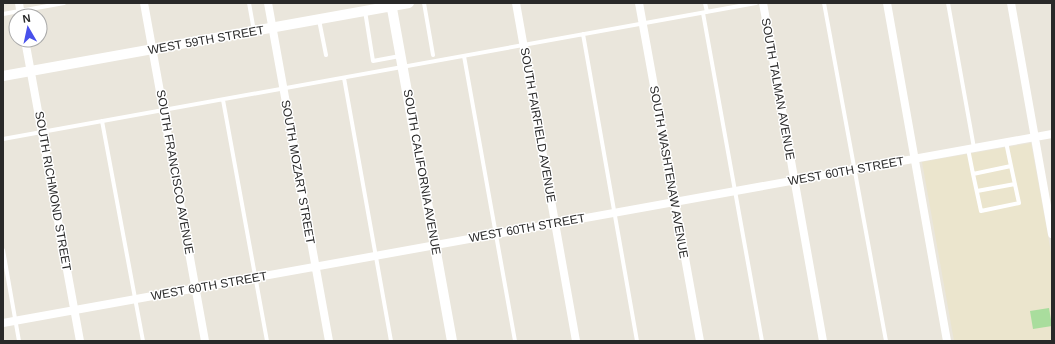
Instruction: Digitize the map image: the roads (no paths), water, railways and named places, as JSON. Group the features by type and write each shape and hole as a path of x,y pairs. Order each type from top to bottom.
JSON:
{"street":[{"name":"SOUTH FRANCISCO AVENUE","path":"144,3 205,341"},
{"name":"SOUTH MOZART STREET","path":"268,3 329,341"},
{"name":"WEST 59TH STREET","path":"3,76 409,3"},
{"name":"SOUTH FAIRFIELD AVENUE","path":"516,3 576,341"},
{"name":"SOUTH WASHTENAW AVENUE","path":"639,3 700,341"},
{"name":"SOUTH TALMAN AVENUE","path":"763,3 823,341"},
{"path":"887,3 947,341"},
{"path":"1011,3 1052,234"},
{"name":"SOUTH CALIFORNIA AVENUE","path":"392,5 452,341"},
{"name":"SOUTH RICHMOND STREET","path":"27,48 80,341"},
{"name":"WEST 60TH STREET","path":"3,323 1052,134"}],"lane":[{"path":"33,8 64,3"},
{"path":"249,3 254,31"},
{"path":"424,3 432,55"},
{"path":"706,3 705,12 762,341"},
{"path":"3,139 756,3"},
{"path":"824,3 886,341"},
{"path":"948,3 971,148 973,174 981,211 1019,203 1006,142"},
{"path":"365,11 373,61 401,55"},
{"path":"319,19 326,55"},
{"path":"583,34 638,341"},
{"path":"464,56 515,341"},
{"path":"344,78 391,341"},
{"path":"223,100 267,341"},
{"path":"102,121 143,341"},
{"path":"973,174 1011,166"},
{"path":"977,191 1015,184"},
{"path":"3,250 20,341"}]}
